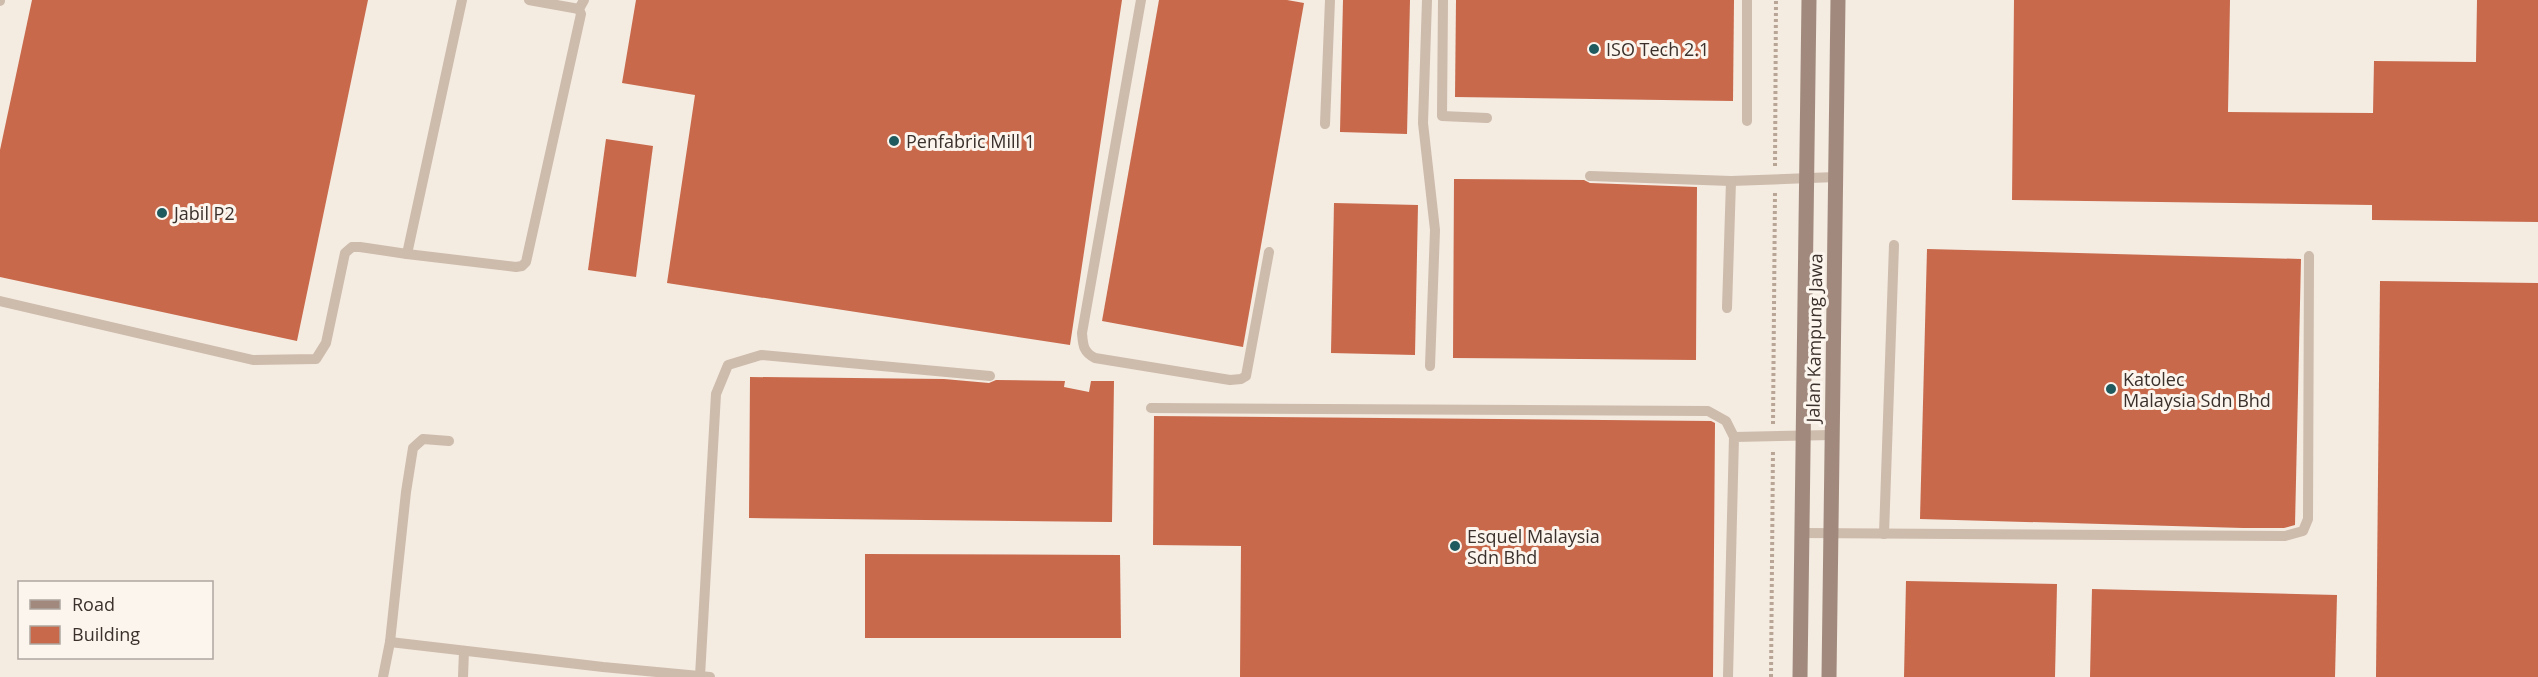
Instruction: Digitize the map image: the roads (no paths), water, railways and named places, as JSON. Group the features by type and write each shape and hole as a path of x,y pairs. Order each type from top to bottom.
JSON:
{"street":[{"name":"Jalan Kampung Jawa","path":"1800,677 1809,0"},
{"name":"Jalan Kampung Jawa","path":"1829,677 1838,0"}],"lane":[{"path":"407,254 462,0"},
{"path":"0,301 253,360 306,360 316,359 326,343 345,253 352,247 522,266 526,262 581,14 581,5 529,0"},
{"path":"1142,0 1082,333 1083,346 1087,354 1106,360 1230,380 1241,379 1246,376 1269,252"},
{"path":"1325,124 1330,0"},
{"path":"1427,0 1422,123 1435,230 1430,366"},
{"path":"1443,0 1442,116 1487,118"},
{"path":"1747,0 1747,121"},
{"path":"1590,176 1731,181 1807,180 1836,177"},
{"path":"1727,308 1731,181"},
{"path":"1884,534 1894,245"},
{"path":"1802,533 2285,536 2303,531 2308,519 2309,256"},
{"path":"390,642 705,677 716,394 728,365 761,356 990,376"},
{"path":"1151,408 1708,411 1726,421 1734,438 1728,677"},
{"path":"1734,438 1833,435"},
{"path":"383,677 390,642 413,448 423,439 450,441"},
{"path":"463,677 464,651"}],"place":[{"name":"ISO Tech 2.1","path":"1594,49"},
{"name":"Penfabric Mill 1","path":"894,141"},
{"name":"Jabil P2","path":"162,213"},
{"name":"Katolec Malaysia Sdn Bhd","path":"2111,389"},
{"name":"Esquel Malaysia Sdn Bhd","path":"1455,546"}]}
